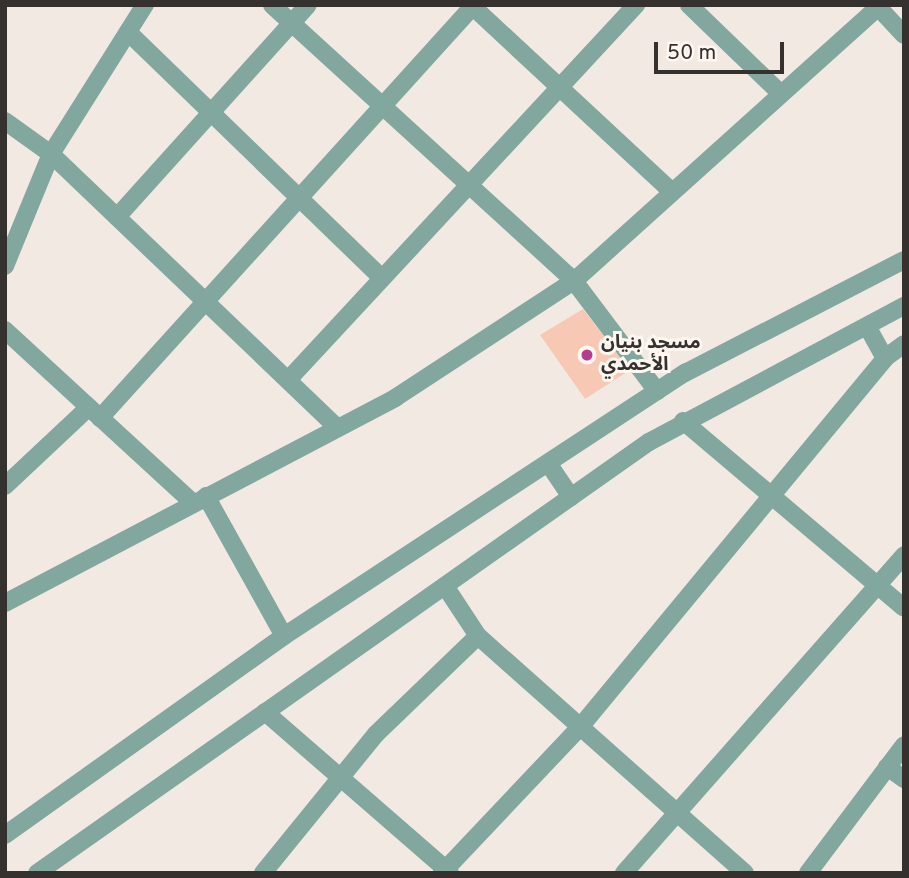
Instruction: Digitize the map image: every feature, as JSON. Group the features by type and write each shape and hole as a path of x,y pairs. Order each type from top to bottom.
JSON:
{"street":[{"path":"5,266 51,153 145,5"},
{"path":"272,5 574,281 657,391"},
{"path":"117,217 308,5"},
{"path":"288,380 636,5"},
{"path":"689,5 779,92"},
{"path":"5,486 94,412 204,300 473,6 671,191"},
{"path":"5,603 395,398 574,281 779,92 879,6 904,35"},
{"path":"128,32 381,277"},
{"path":"5,121 51,153 337,427"},
{"path":"5,835 285,636 657,391 904,260"},
{"path":"49,870 265,712 571,496 683,421 904,306"},
{"path":"867,326 885,358"},
{"path":"5,330 94,412 200,500 285,636"},
{"path":"265,712 446,871 581,726 885,358 904,344"},
{"path":"683,421 873,586 904,608"},
{"path":"548,463 571,496"},
{"path":"624,873 873,586 904,555"},
{"path":"445,586 478,636 746,873"},
{"path":"263,873 341,778 478,636"},
{"path":"808,873 904,745"},
{"path":"887,767 904,779"}],"building":[{"name":"مسجد بنيان الأحمدي","path":"583,309 630,370 585,399 540,335"}],"place":[{"name":"مسجد بنيان الأحمدي","path":"587,355"}]}
